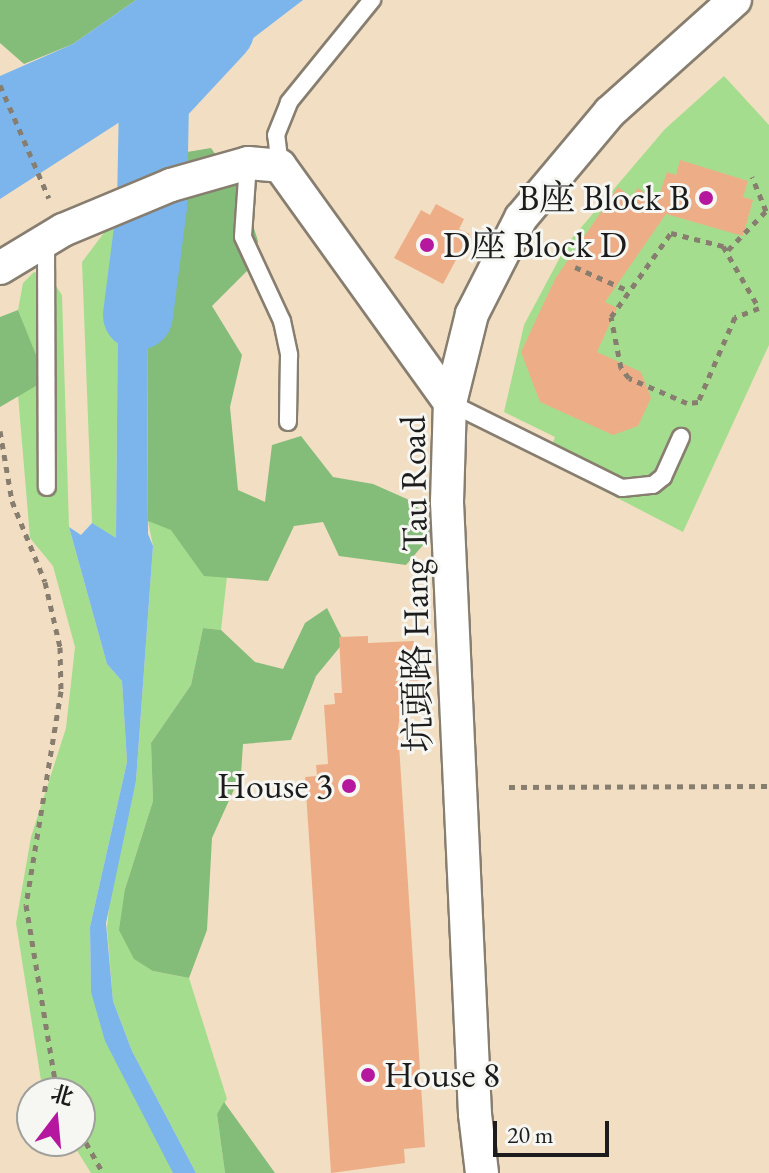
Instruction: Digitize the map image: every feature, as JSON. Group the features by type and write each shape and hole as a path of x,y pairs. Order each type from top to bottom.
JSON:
{"street":[{"name":"坑頭路 Hang Tau Road","path":"482,1173 475,1114 448,517 450,403 472,314 521,218 610,112 735,0"},
{"path":"0,268 50,226 248,163 280,166 450,403"}],"lane":[{"path":"280,166 276,135 289,102 372,0"},
{"path":"248,163 243,237 282,321 289,355 288,422"},
{"path":"47,487 50,226"},
{"path":"450,403 622,488 653,485 663,477 681,437"}],"path":[{"path":"0,85 50,226"},
{"path":"728,250 766,211 752,177"},
{"path":"671,233 728,250 759,308 735,317 698,402 687,403 629,378 621,368 611,317 627,290 671,233"},
{"path":"575,267 627,290"},
{"path":"0,431 12,501 45,582 60,647 61,691 26,905 54,1077"},
{"path":"509,787 769,786"}],"green space":[{"path":"0,0 136,0 73,44 24,64 0,43"},
{"path":"724,76 769,125 769,345 683,532 546,461 555,437 504,412 524,325 567,244 665,129"},
{"path":"211,148 244,197 258,241 253,265 212,306 242,355 230,407 238,490 265,502 272,445 301,436 333,477 373,484 407,499 440,525 406,565 339,556 323,522 294,526 268,581 204,576 171,530 148,521 147,316 156,250 171,185 187,152"},
{"path":"129,224 128,264 118,309 116,539 92,523 82,262 106,230"},
{"path":"34,272 49,276 62,295 69,527 107,664 122,681 127,762 90,927 91,992 173,1173 91,1173 81,1157 96,1157 96,1077 40,1077 16,923 31,837 66,728 75,647 53,566 30,538 18,395 45,380 18,310 23,283"},
{"path":"18,310 46,380 0,407 0,317"},
{"path":"148,521 230,550 221,630 203,628 191,685 151,743 153,801 125,889 153,971 189,978 227,1099 217,1114 225,1173 196,1173 132,1051 113,1001 107,928 112,878 136,781 153,546"},
{"path":"327,608 344,642 316,676 291,740 243,744 241,774 212,838 207,930 189,978 153,971 134,959 119,930 125,889 153,801 151,743 191,685 203,628 221,630 255,662 283,669 305,623"},
{"path":"224,1102 275,1173 225,1173 217,1114"}],"water":[{"path":"136,0 303,0 200,79 154,100 0,199 0,76 73,44"},
{"path":"167,218 153,258 147,316 148,534 153,546 136,781 106,923 113,1001 132,1051 196,1173 173,1173 105,1041 91,992 90,927 127,762 122,681 107,664 69,527 81,535 92,523 116,538 118,309 128,264 129,224"}],"building":[{"path":"680,160 748,181 743,197 753,200 743,236 666,214 605,302 617,308 597,352 641,372 651,398 638,426 613,435 540,402 521,352 555,279 618,187 631,197 638,188 657,202 667,172 676,175"},
{"name":"D座 Block D","path":"436,204 464,219 459,229 470,234 443,284 394,258 421,210 430,215"},
{"path":"368,636 368,643 414,641 417,656 420,714 400,715 398,729 425,1147 404,1149 405,1163 331,1173 305,777 317,776 316,765 328,764 324,705 335,704 334,693 342,693 339,637"}],"waterway":[{"path":"138,315 152,206 154,100 219,30"}],"place":[{"name":"B座 Block B","path":"706,198"},
{"name":"D座 Block D","path":"427,245"},
{"name":"House 3","path":"349,786"},
{"name":"House 8","path":"368,1075"}]}
